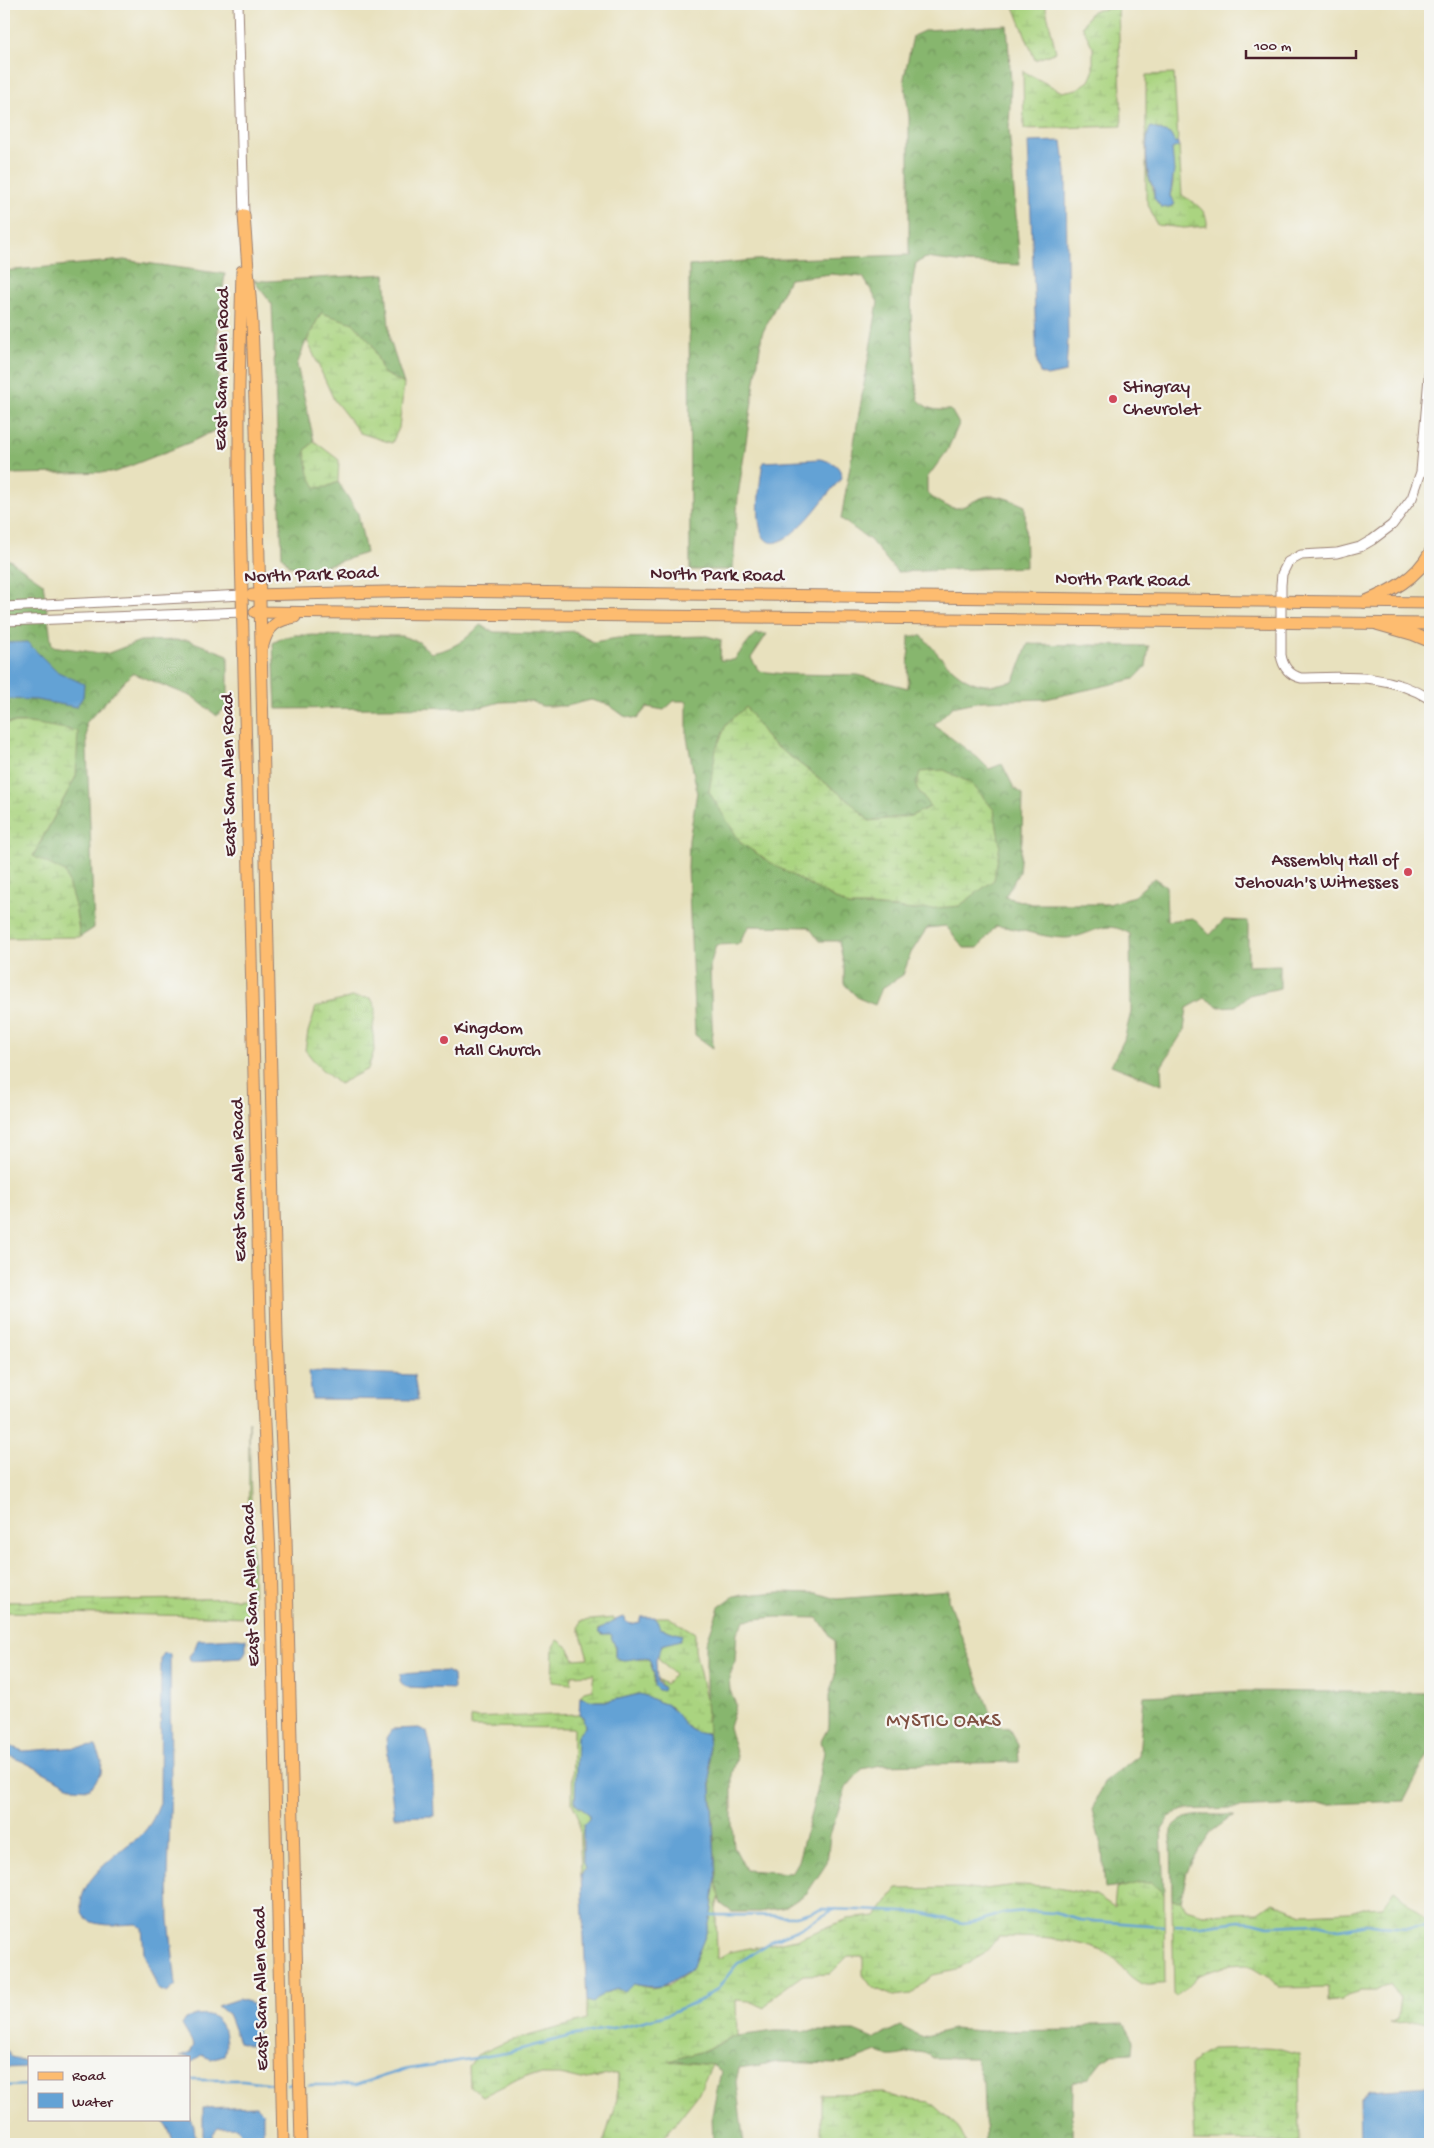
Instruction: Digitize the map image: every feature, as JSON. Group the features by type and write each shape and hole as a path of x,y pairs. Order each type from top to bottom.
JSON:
{"highway":[{"path":"1365,602 1401,585 1415,572 1430,553"},
{"path":"1378,624 1430,641"}],"main road":[{"name":"East Sam Allen Road","path":"244,214 253,352 278,1355 286,1538 301,2144"},
{"name":"East Sam Allen Road","path":"244,214 238,385 261,1358 270,1556 283,2144"},
{"name":"North Park Road","path":"243,595 428,591 1430,603"},
{"name":"North Park Road","path":"243,612 1430,624"},
{"path":"261,654 266,634 276,622 308,612"}],"street":[{"name":"East Sam Allen Road","path":"238,4 244,214"},
{"path":"1430,365 1421,472 1406,507 1384,532 1360,547 1337,553 1301,555 1288,562 1282,574 1281,602 1282,663 1294,676 1301,678 1374,678 1407,687 1430,698"},
{"name":"North Park Road","path":"4,607 243,595"},
{"name":"North Park Road","path":"4,621 243,612"}],"green space":[{"path":"1013,4 1045,4 1056,52 1035,60"},
{"path":"1118,7 1122,126 1024,129 1023,71 1062,92 1077,89 1089,81 1093,72 1093,48 1082,26 1092,11"},
{"path":"1007,25 1011,82 1009,129 1020,265 965,263 926,258 916,263 911,313 918,399 929,408 951,410 959,424 947,451 927,478 927,493 939,502 953,508 962,507 989,496 1005,498 1025,506 1026,567 897,572 870,540 841,519 878,302 863,277 831,274 789,279 762,334 738,496 733,570 690,570 689,266 755,260 909,255 909,118 904,78 913,36 926,30"},
{"path":"1174,74 1178,141 1175,143 1161,130 1150,128 1147,152 1148,176 1154,198 1161,207 1172,206 1174,200 1170,196 1173,183 1172,149 1179,146 1182,195 1203,211 1207,220 1207,226 1184,228 1157,225 1146,199 1146,75"},
{"path":"124,260 225,274 218,325 220,428 191,442 115,472 13,474 4,472 4,271"},
{"path":"385,274 390,340 404,384 383,373 372,344 321,313 304,346 297,365 314,441 305,451 326,487 338,482 358,513 366,553 315,569 289,566 282,556 272,304 253,280 267,281"},
{"path":"321,313 353,323 372,344 383,373 404,384 399,428 392,443 360,433 334,400 307,340"},
{"path":"314,441 339,460 338,482 326,487 316,488 309,474 305,451"},
{"path":"4,556 43,583 52,646 106,654 140,641 188,640 228,655 228,705 217,716 193,697 132,673 86,723 94,928 80,937 75,906 33,856 76,776 30,723 4,723"},
{"path":"480,625 494,632 545,633 574,631 593,642 618,638 707,636 721,640 720,660 734,660 755,634 767,634 751,658 759,671 784,674 858,675 908,688 909,636 922,636 952,668 970,681 991,685 1014,681 1028,644 1149,646 1146,667 1134,679 1046,699 981,701 952,707 934,725 978,758 989,769 1002,764 1014,788 1023,794 1019,872 1005,897 1032,904 1109,904 1134,896 1154,878 1166,886 1167,921 1193,918 1210,935 1224,920 1248,921 1248,966 1280,965 1280,988 1249,995 1236,1006 1219,1007 1205,998 1187,1008 1184,1030 1161,1067 1162,1085 1111,1065 1124,1040 1131,1012 1130,934 1121,929 1112,927 1097,929 1083,935 1066,938 996,926 978,948 964,948 946,926 927,928 911,953 903,975 882,988 875,1005 858,998 844,984 844,966 839,941 819,941 809,927 749,926 739,944 716,945 710,966 713,1048 695,1035 688,868 689,840 697,792 687,737 687,701 674,701 664,710 647,707 637,719 624,716 609,705 591,700 567,706 542,706 530,701 500,702 482,707 276,709 273,643 282,638 295,635 402,636 419,642 431,653 452,647","holes":["746,708 769,741 851,802 869,821 911,816 930,807 937,907 915,910 848,906 776,866"]},
{"path":"746,707 769,741 851,802 869,821 911,816 930,807 916,787 920,772 944,770 972,784 994,810 1000,845 994,880 959,906 915,910 848,906 776,866 741,843 709,792 716,749 727,723"},
{"path":"4,723 30,723 78,731 76,776 33,856 65,872 75,906 80,937 4,938 4,889 8,882 4,831"},
{"path":"352,997 371,998 376,1009 373,1027 374,1051 368,1069 339,1084 319,1067 305,1050 308,1032 316,1007"},
{"path":"249,1422 254,1617 4,1612 4,1602 248,1598"},
{"path":"948,1590 948,1600 995,1726 1009,1729 1018,1745 1019,1762 881,1765 862,1769 846,1788 830,1835 827,1863 807,1893 786,1907 760,1912 732,1912 721,1904 717,1891 706,1700 706,1644 719,1607 734,1596 779,1592 817,1593 837,1599","holes":["776,1617 818,1618 834,1641 835,1675 829,1695 829,1726 821,1741 824,1752 813,1806 798,1861 791,1873 746,1870 734,1847 732,1824 732,1775 737,1756 729,1727 736,1705 730,1690 729,1678 735,1662 737,1632 745,1620"]},
{"path":"655,1617 668,1617 695,1633 695,1650 706,1700 708,1734 696,1733 681,1722 671,1707 639,1694 610,1701 593,1701 580,1697 584,1691 592,1689 594,1674 572,1675 571,1684 552,1682 553,1646 558,1640 568,1647 574,1659 588,1658 579,1628 581,1621 613,1618 615,1621 598,1630 603,1634 610,1633 615,1646 615,1656 649,1659 654,1673 653,1682 664,1688 657,1679 666,1684 674,1674 660,1661 657,1654 662,1645 676,1634 660,1628"},
{"path":"1245,1691 1430,1693 1430,1751 1404,1801 1183,1810 1169,1817 1161,1830 1164,1894 1151,1883 1105,1889 1102,1849 1092,1810 1104,1782 1139,1755 1144,1696"},
{"path":"579,1714 583,1717 585,1727 577,1737 575,1804 589,1814 589,1819 583,1827 582,1833 583,1863 585,1867 581,1876 579,1818 572,1803 573,1728 471,1727 471,1718"},
{"path":"1200,1815 1234,1815 1211,1832 1187,1871 1181,1901 1172,1900 1171,1830 1183,1819 1191,1817"},
{"path":"716,1880 719,1897 716,1909 717,1959 729,1952 797,1939 848,1919 876,1916 897,1889 962,1888 976,1890 1017,1885 1046,1886 1096,1895 1114,1907 1116,1889 1138,1883 1152,1883 1164,1894 1165,1984 1143,1984 1127,1974 1108,1954 1083,1945 1040,1938 998,1937 984,1954 957,1970 933,1975 912,1994 893,1996 872,1987 863,1975 863,1956 848,1956 830,1974 803,1975 775,1995 764,2008 749,2001 736,2000 737,2036 702,2051 669,2061 712,2065 697,2096 659,2144 603,2144 617,2099 618,2073 582,2080 560,2075 526,2075 483,2096 470,2087 469,2066 477,2055 506,2042 587,2020 587,2001 604,1993 633,1984 651,1988 669,1985 692,1969 710,1921"},
{"path":"1394,1890 1430,1925 1430,2021 1390,2023 1397,2019 1400,1998 1390,1983 1376,1991 1360,1991 1347,1995 1341,2000 1328,2002 1328,1987 1280,1988 1266,1975 1247,1964 1228,1965 1197,1976 1176,1997 1174,1994 1172,1900 1181,1901 1187,1909 1203,1914 1259,1912 1273,1902 1303,1914 1349,1912 1366,1907 1383,1906"},
{"path":"1124,2023 1134,2041 1133,2053 1112,2054 1100,2063 1088,2078 1073,2083 1072,2143 1084,2144 985,2144 983,2080 975,2058 932,2058 919,2052 892,2056 877,2052 850,2062 834,2064 779,2062 739,2068 736,2082 744,2144 713,2144 712,2115 721,2071 712,2065 668,2061 702,2051 737,2036 775,2031 854,2031 873,2039 900,2026 922,2037 953,2029 983,2031 1075,2030 1091,2024"},
{"path":"1211,2049 1282,2049 1299,2054 1300,2142 1194,2141 1190,2066 1198,2057"},
{"path":"884,2093 903,2099 930,2102 958,2127 967,2144 821,2144 821,2094"}],"water":[{"path":"1151,127 1170,134 1175,143 1178,141 1179,146 1172,149 1174,171 1170,196 1175,204 1167,208 1161,207 1154,198 1154,187 1151,183 1147,167 1146,147"},
{"path":"1062,141 1066,172 1068,339 1066,372 1047,376 1040,373 1037,363 1028,142"},
{"path":"820,459 835,464 842,478 809,518 796,530 780,541 769,542 763,535 759,522 759,490 763,462"},
{"path":"27,642 56,671 84,684 83,697 76,707 36,700 4,699 4,643"},
{"path":"309,1371 414,1375 418,1400 312,1399"},
{"path":"625,1617 626,1622 631,1624 639,1622 641,1617 655,1617 660,1628 682,1635 680,1640 662,1645 656,1660 657,1682 664,1688 663,1691 658,1690 654,1686 654,1673 649,1659 623,1660 615,1657 615,1646 610,1634 603,1634 598,1631 610,1622"},
{"path":"246,1639 246,1651 242,1658 190,1661 189,1656 198,1640"},
{"path":"164,1653 170,1654 171,1784 168,1878 169,1919 176,1985 167,1993 158,1989 144,1954 142,1928 137,1924 103,1925 94,1923 83,1915 81,1907 85,1889 96,1873 143,1833 153,1819 160,1803 161,1658"},
{"path":"446,1671 453,1675 454,1689 405,1687 400,1681 401,1674"},
{"path":"639,1694 666,1704 693,1731 708,1734 716,1880 712,1910 708,1928 692,1969 665,1985 653,1987 633,1984 627,1990 622,1991 618,1989 604,1993 593,2003 587,2001 581,1876 585,1868 583,1863 583,1829 584,1824 589,1819 589,1814 575,1804 577,1736 585,1727 583,1717 579,1714 580,1697 593,1701 610,1701"},
{"path":"419,1728 427,1732 432,1753 434,1816 394,1817 386,1738 392,1729"},
{"path":"4,1744 23,1751 96,1746 102,1761 101,1774 88,1789 74,1788 24,1762 4,1754"},
{"path":"238,1999 252,2003 255,2009 258,2025 254,2047 239,2042 229,2016 217,2006"},
{"path":"196,2015 208,2015 218,2021 224,2031 226,2044 224,2055 211,2059 201,2055 190,2064 190,2056 182,2056 190,2053 194,2045 182,2025 186,2019"},
{"path":"4,2050 9,2051 11,2057 28,2062 28,2067 4,2068"},
{"path":"1430,2086 1430,2144 1361,2144 1360,2098 1369,2090"},
{"path":"256,2106 263,2113 263,2142 244,2142 236,2127 218,2128 213,2134 210,2144 203,2144 203,2108"},
{"path":"190,2118 194,2126 196,2144 174,2144 167,2126 162,2120 190,2120"}],"waterway":[{"path":"711,1915 796,1916 823,1909 858,1910 924,1913 963,1923 982,1920 1003,1913 1026,1911 1054,1913 1080,1920 1163,1926"},
{"path":"309,2085 356,2085 403,2070 506,2053 570,2036 663,2016 701,2000 717,1989 737,1964 771,1941 799,1929 835,1909"},
{"path":"1175,1926 1202,1926 1239,1921 1268,1926 1317,1924 1339,1929 1367,1924 1410,1928 1424,1926 1430,1931"},
{"path":"190,2080 243,2080 275,2084"},
{"path":"288,2084 295,2084"},
{"path":"4,2086 28,2085"}],"place":[{"name":"Stingray Chevrolet","path":"1113,399"},
{"name":"Assembly Hall of Jehovah's Witnesses","path":"1408,872"},
{"name":"Kingdom Hall Church","path":"444,1040"}],"district":[{"name":"MYSTIC OAKS","path":"944,1722"}]}
